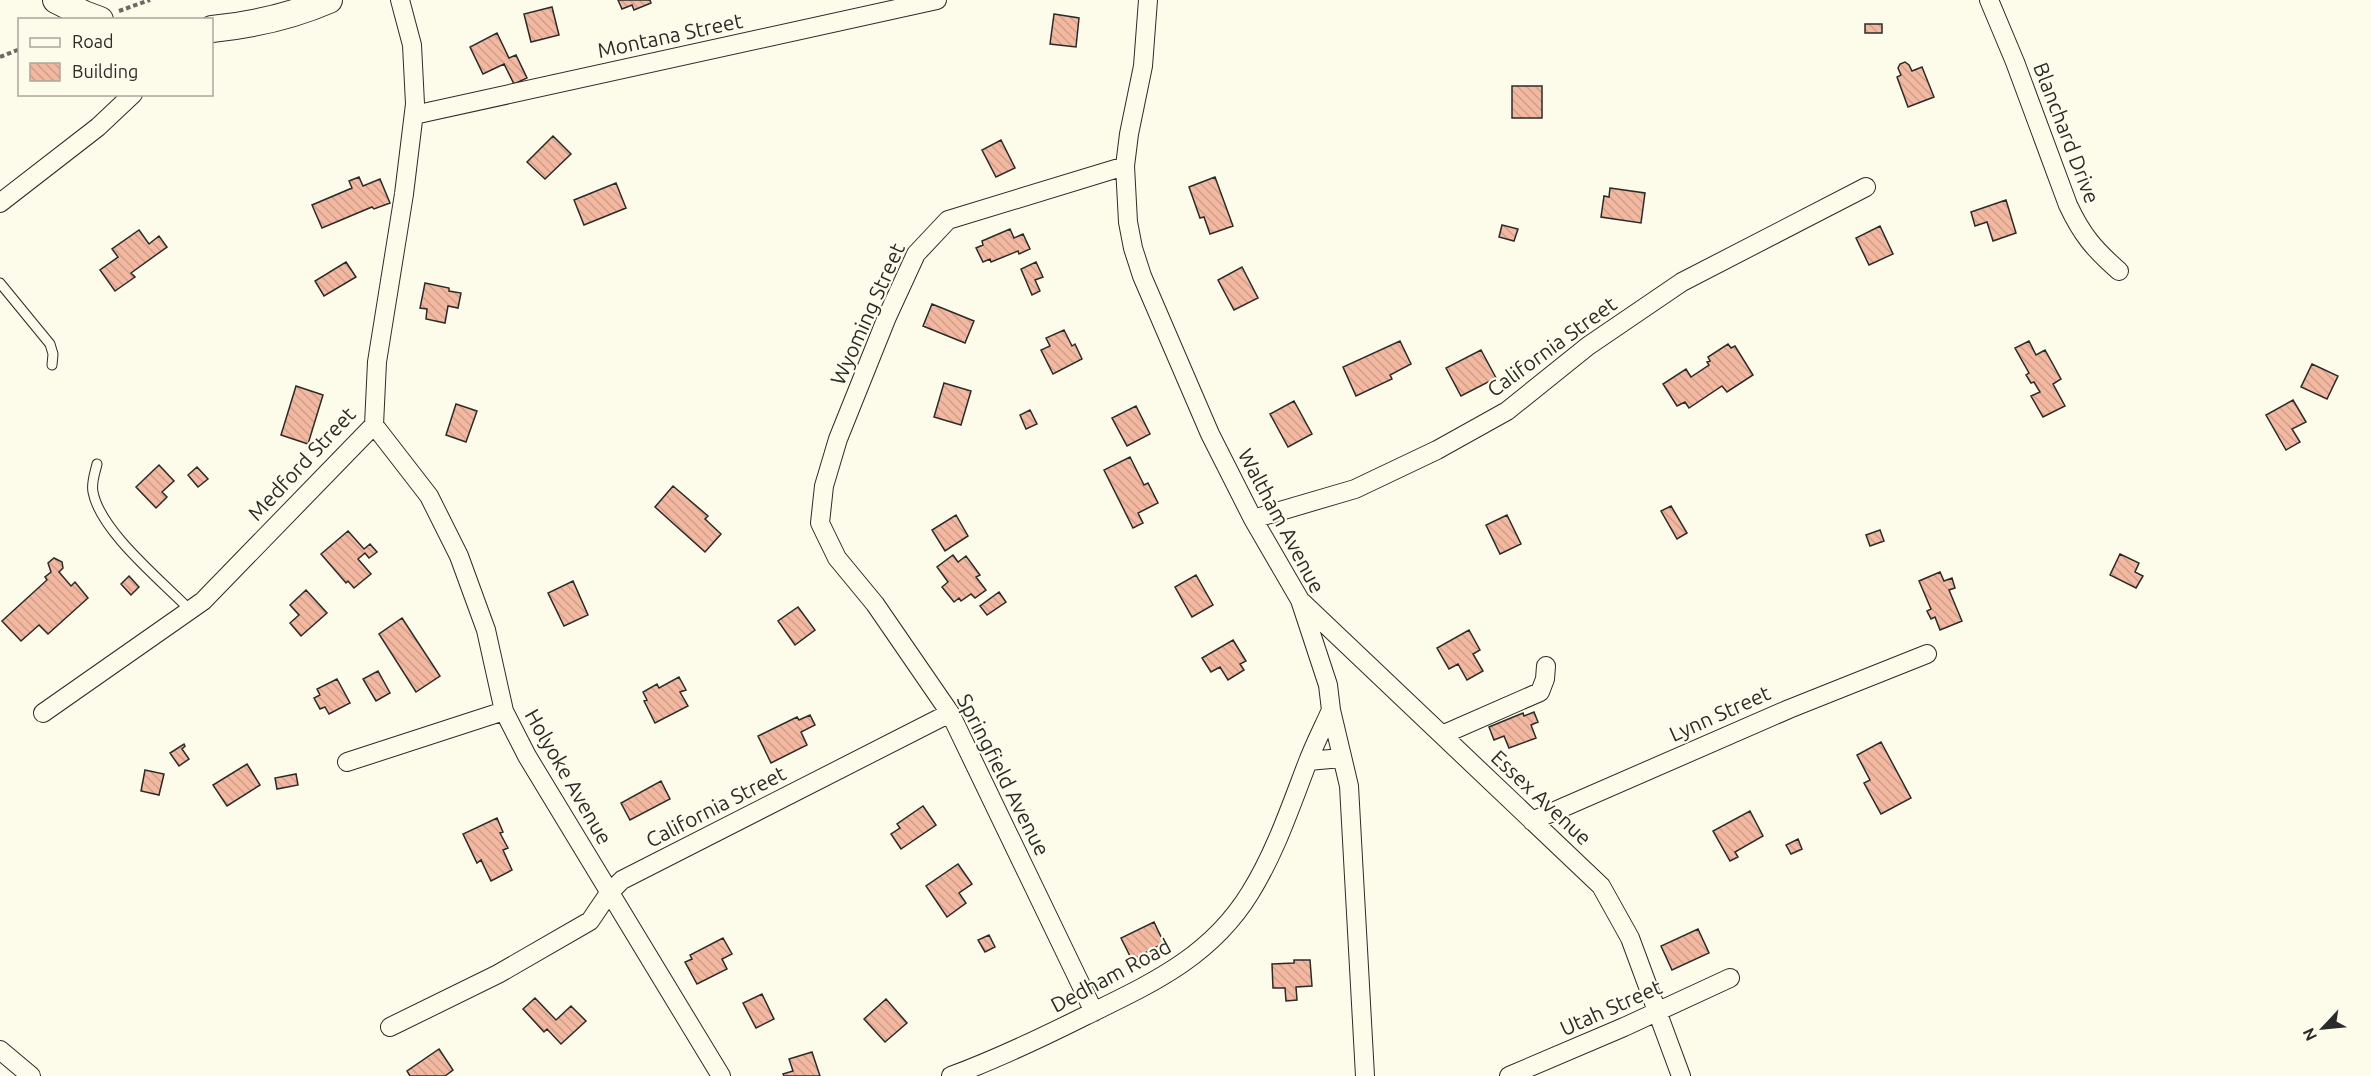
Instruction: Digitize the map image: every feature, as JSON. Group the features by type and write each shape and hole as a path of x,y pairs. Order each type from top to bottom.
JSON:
{"main road":[{"path":"56,0 84,15 109,16"},
{"path":"213,29 245,26 310,8 329,0"}],"street":[{"name":"Medford Street","path":"44,713 203,601 374,425 378,351 404,194 414,115 412,45 400,0"},
{"name":"Montana Street","path":"414,115 937,0"},
{"name":"Waltham Avenue","path":"1148,0 1143,66 1125,166 1128,222 1133,248 1142,276 1210,434 1253,519 1300,600 1328,686 1331,710 1349,786 1365,1076"},
{"name":"Blanchard Drive","path":"1989,0 2078,227 2096,251 2119,271"},
{"path":"0,203 98,127 131,96"},
{"name":"Wyoming Street","path":"838,439 887,316 916,254 948,220 1125,166"},
{"name":"California Street","path":"1253,519 1355,489 1437,450 1507,411 1588,346 1682,282 1866,187"},
{"name":"Holyoke Avenue","path":"374,425 429,496 459,556 486,630 504,711 527,756 721,1076"},
{"name":"Springfield Avenue","path":"838,439 824,486 820,523 837,558 875,604 950,713 1094,1012"},
{"name":"Essex Avenue","path":"1300,600 1601,886 1630,938 1681,1076"},
{"name":"Lynn Street","path":"1532,821 1789,709 1927,654"},
{"path":"1442,735 1540,692 1545,679 1546,666"},
{"name":"Dedham Road","path":"951,1076 989,1062 1094,1012 1169,974 1206,947 1249,895 1265,867 1331,710"},
{"path":"347,762 504,711"},
{"name":"California Street","path":"390,1027 498,974 590,921 609,893 622,880 950,713"},
{"path":"1308,761 1342,758"},
{"name":"Utah Street","path":"1509,1076 1656,1013 1730,978"},
{"path":"0,1050 31,1076"}],"lane":[{"path":"0,283 50,344 53,354 52,365"},
{"path":"97,464 92,489 102,517 117,536 190,610"}],"path":[{"path":"109,16 150,0"},
{"path":"0,57 18,50"}],"building":[{"path":"618,0 650,0 651,3 634,10 632,5 622,9"},
{"path":"552,7 559,35 531,42 524,14"},
{"path":"1054,14 1079,18 1076,47 1050,44"},
{"path":"1865,24 1882,24 1882,33 1865,33"},
{"path":"497,33 509,58 516,55 527,78 514,84 504,64 483,74 470,47"},
{"path":"1905,62 1912,71 1922,67 1934,97 1908,107 1897,77 1901,75 1898,68 1900,64"},
{"path":"1512,86 1542,86 1542,118 1512,118"},
{"path":"553,136 571,154 545,179 527,162"},
{"path":"1001,140 1015,168 996,177 982,150"},
{"path":"359,177 363,186 380,179 390,203 374,209 372,207 322,228 312,205 352,188 349,181"},
{"path":"1215,177 1233,226 1210,234 1204,217 1200,218 1189,187"},
{"path":"616,183 626,208 584,225 574,200"},
{"path":"1610,188 1645,193 1641,223 1601,217 1604,196 1609,197"},
{"path":"2006,200 2016,233 1993,241 1987,222 1975,226 1971,212"},
{"path":"1502,225 1518,229 1514,241 1499,237"},
{"path":"1880,226 1893,254 1869,265 1856,238"},
{"path":"1010,229 1014,238 1023,234 1030,249 1019,254 1018,251 991,262 990,259 983,262 976,248 983,245 982,241"},
{"path":"139,230 149,244 159,236 167,247 131,273 135,277 115,291 100,270 118,257 112,249"},
{"path":"346,262 356,277 324,296 315,281"},
{"path":"1036,262 1043,277 1035,280 1040,291 1032,295 1021,269"},
{"path":"1242,267 1258,298 1234,310 1218,280"},
{"path":"425,283 461,293 458,308 448,306 445,323 426,319 427,309 420,308"},
{"path":"932,304 974,321 965,343 923,326"},
{"path":"1064,330 1072,346 1075,344 1082,359 1053,374 1041,350 1050,346 1046,338"},
{"path":"1400,341 1411,364 1390,375 1392,379 1356,396 1343,367"},
{"path":"2029,341 2036,355 2045,350 2061,379 2053,384 2065,406 2043,417 2031,396 2040,392 2026,375 2029,373 2015,348"},
{"path":"1728,344 1731,348 1735,346 1753,375 1727,392 1722,386 1689,408 1685,402 1677,406 1663,384 1686,369 1691,377 1709,365 1708,357"},
{"path":"1481,350 1496,378 1461,396 1446,368"},
{"path":"2312,364 2338,376 2327,399 2301,387"},
{"path":"944,383 971,391 961,425 934,417"},
{"path":"296,386 323,395 308,444 281,435"},
{"path":"2293,400 2306,422 2292,429 2300,442 2286,450 2266,415"},
{"path":"1294,401 1312,434 1288,447 1270,414"},
{"path":"456,404 477,411 466,442 446,435"},
{"path":"1136,406 1150,434 1127,446 1112,418"},
{"path":"1030,410 1037,424 1026,429 1020,415"},
{"path":"1130,457 1144,485 1148,483 1158,503 1138,513 1143,523 1133,528 1104,470"},
{"path":"159,465 174,481 162,492 167,497 156,508 136,487"},
{"path":"197,467 208,479 198,487 188,475"},
{"path":"673,486 708,516 705,519 721,534 705,552 655,507"},
{"path":"1671,506 1687,533 1677,539 1661,511"},
{"path":"956,515 968,536 945,551 932,530"},
{"path":"1507,515 1521,544 1500,554 1486,525"},
{"path":"1880,530 1884,541 1870,546 1866,535"},
{"path":"348,531 364,549 370,544 377,552 369,558 365,553 358,559 371,574 354,588 348,581 346,583 321,554"},
{"path":"2120,554 2139,563 2135,572 2143,576 2136,588 2110,575"},
{"path":"953,555 958,562 966,556 980,575 976,577 986,590 975,598 971,594 961,601 959,598 954,602 942,587 948,582 937,567"},
{"path":"54,558 62,562 63,568 59,572 71,586 75,582 88,598 48,634 39,625 21,641 2,621 47,580 45,577 51,572 48,563"},
{"path":"1940,572 1944,581 1952,578 1955,588 1949,590 1962,621 1940,630 1935,617 1931,619 1927,611 1931,609 1919,581"},
{"path":"1196,575 1213,605 1192,617 1175,587"},
{"path":"129,576 139,587 131,595 121,584"},
{"path":"573,581 588,615 564,626 548,593"},
{"path":"306,590 327,613 301,636 290,623 299,615 290,605"},
{"path":"999,592 1006,602 987,615 980,606"},
{"path":"798,607 815,630 795,645 778,621"},
{"path":"402,618 440,676 416,692 379,634"},
{"path":"1469,630 1480,650 1473,654 1483,671 1467,680 1458,664 1449,669 1437,648"},
{"path":"1233,640 1246,661 1240,664 1244,670 1228,680 1220,667 1211,672 1202,658"},
{"path":"378,671 390,693 376,701 363,679"},
{"path":"679,677 686,690 680,692 688,706 655,723 644,701 647,700 643,692 657,684 659,688"},
{"path":"337,679 350,703 329,714 325,707 320,709 314,698 320,695 317,689"},
{"path":"1534,712 1538,722 1531,725 1536,738 1509,748 1504,736 1494,740 1489,727 1523,713 1524,716"},
{"path":"810,715 815,725 801,732 807,745 771,763 758,736 797,717 799,720"},
{"path":"1881,742 1911,798 1881,814 1864,783 1870,780 1857,755"},
{"path":"184,744 182,749 189,759 179,766 170,753"},
{"path":"247,764 260,785 227,806 213,785"},
{"path":"145,770 164,774 159,795 141,791"},
{"path":"296,774 298,785 277,789 275,778"},
{"path":"661,781 670,799 630,820 621,803"},
{"path":"923,806 936,825 901,849 891,834 900,828 897,824"},
{"path":"1750,811 1763,836 1735,852 1738,857 1730,861 1713,831"},
{"path":"497,818 503,832 500,833 508,848 503,850 512,870 491,881 481,860 477,863 463,834"},
{"path":"1798,839 1802,849 1791,854 1786,845"},
{"path":"958,864 972,884 959,893 966,903 947,917 926,886"},
{"path":"1154,922 1164,943 1132,960 1121,938"},
{"path":"1698,929 1709,953 1672,970 1661,946"},
{"path":"989,935 995,947 985,952 978,940"},
{"path":"723,938 732,954 722,959 727,969 697,984 685,962 692,959 690,955"},
{"path":"1294,960 1310,960 1312,986 1296,987 1297,1000 1286,1001 1285,988 1273,988 1272,964 1294,963"},
{"path":"762,994 774,1019 756,1028 743,1003"},
{"path":"535,998 556,1020 571,1006 586,1021 561,1044 547,1029 544,1032 523,1009"},
{"path":"886,999 907,1023 885,1042 864,1019"},
{"path":"439,1049 453,1070 445,1076 410,1076 407,1071"},
{"path":"812,1052 820,1076 784,1076 783,1074 793,1071 789,1059"}]}
